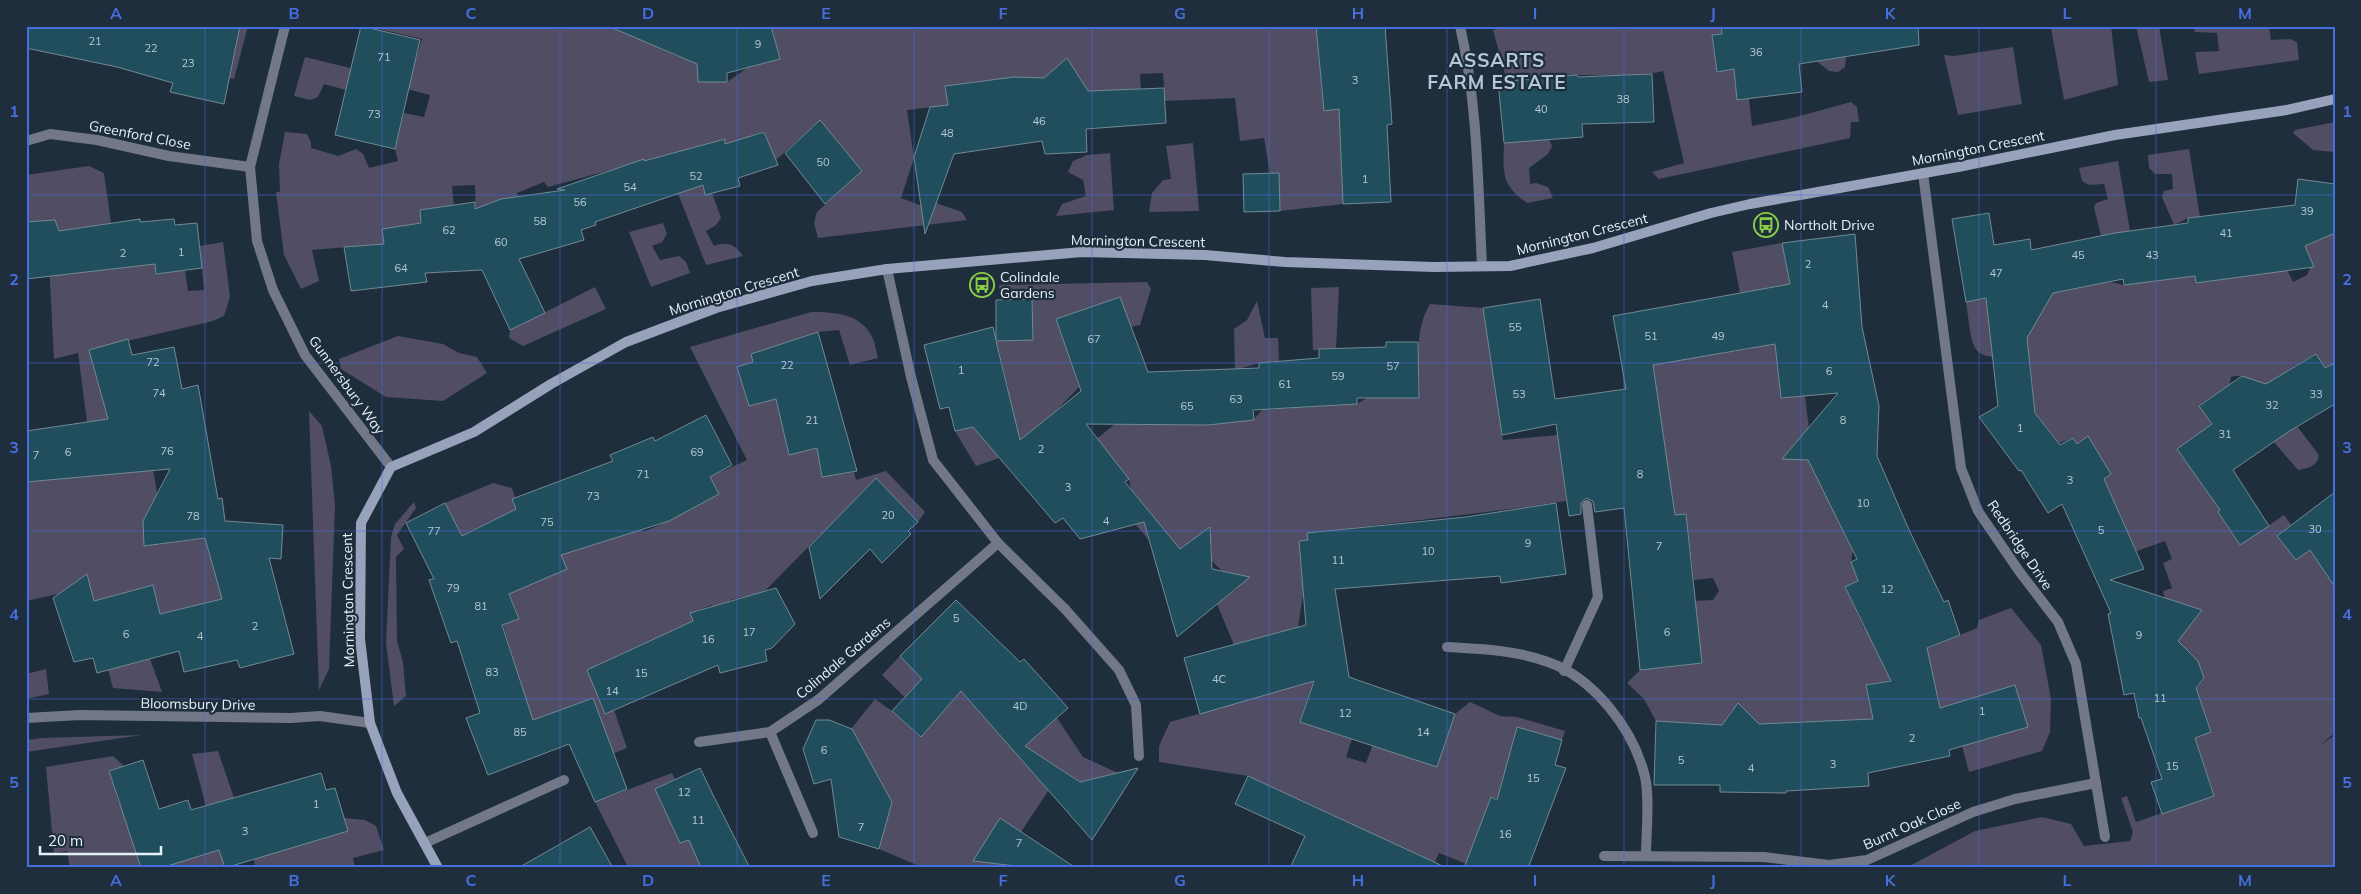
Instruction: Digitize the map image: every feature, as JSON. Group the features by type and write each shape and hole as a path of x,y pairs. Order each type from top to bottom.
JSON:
{"street":[{"name":"Gunnersbury Way","path":"285,26 250,167 256,240 273,290 305,355 391,467"},
{"path":"1460,26 1467,55 1476,127 1482,266"},
{"name":"Mornington Crescent","path":"438,868 398,793 370,723 360,638 361,523 391,467 474,432 550,384 626,342 716,308 812,281 887,269 1082,252 1205,255 1295,262 1510,266 1593,248 1711,212 1750,204 1923,173 2116,135 2287,110 2335,99"},
{"name":"Greenford Close","path":"26,141 50,134 96,140 169,156 250,167"},
{"name":"Redbridge Drive","path":"1923,173 1961,468 1978,511 2019,571 2058,622 2073,655 2105,837"},
{"path":"887,269 911,377 933,460 998,543 1065,609 1119,670 1136,705 1139,756"},
{"path":"1564,671 1598,597 1587,505"},
{"name":"Colindale Gardens","path":"698,742 770,732 818,700 998,543"},
{"path":"1446,647 1497,650 1549,662 1580,680 1614,711 1636,746 1646,778 1646,856"},
{"name":"Bloomsbury Drive","path":"26,718 80,715 281,718 320,716 370,723"},
{"path":"770,732 812,833"},
{"path":"425,843 564,780"},
{"name":"Burnt Oak Close","path":"1604,856 1764,857 1829,865 1868,860 1973,812 2015,799 2096,783"}],"shaded area":[{"path":"240,26 248,26 234,79 229,78"},
{"path":"366,26 643,26 645,42 679,57 697,53 698,82 727,82 747,68 780,59 772,29 779,26 1319,26 1329,44 1318,51 1324,110 1347,109 1343,204 1280,211 1279,174 1270,173 1264,138 1240,141 1235,98 1165,101 1163,73 1140,74 1141,89 1084,92 1072,66 1060,64 1051,78 1034,78 1035,95 982,103 979,81 945,86 948,105 907,110 914,158 901,198 933,210 936,203 962,212 967,220 818,238 814,223 817,212 861,171 820,120 776,160 764,131 737,141 743,158 707,144 548,187 544,182 517,193 519,203 476,216 475,185 452,186 454,206 420,210 420,224 385,253 372,245 312,250 319,281 301,289 284,255 276,192 280,192 279,164 285,132 307,134 311,142 311,148 338,156 356,149 363,154 369,168 398,161 395,149 404,113 424,117 430,95 407,89 422,39"},
{"path":"1508,26 1721,26 1722,34 1712,35 1717,71 1734,70 1737,99 1749,99 1752,126 1792,118 1851,102 1857,107 1859,122 1851,122 1850,138 1659,179 1652,172 1684,163 1663,71 1631,75 1560,75 1507,81 1493,30"},
{"path":"2064,26 2111,26 2118,85 2064,100 2051,28"},
{"path":"2136,26 2159,26 2168,80 2149,82"},
{"path":"2193,26 2269,26 2271,40 2290,39 2297,42 2299,60 2199,74 2195,52 2219,51 2217,33 2195,32"},
{"path":"2013,47 2022,104 1958,115 1944,55 1954,56"},
{"path":"1846,56 1845,67 1838,72 1829,71 1814,59"},
{"path":"305,57 356,70 349,76 346,90 324,84 318,97 310,100 294,96"},
{"path":"2335,122 2335,152 2313,150 2293,133 2295,130"},
{"path":"1549,139 1552,146 1548,154 1529,168 1530,184 1536,183 1548,187 1553,198 1527,203 1512,190 1505,177 1504,143"},
{"path":"1193,143 1199,211 1149,212 1152,193 1163,180 1171,179 1166,146"},
{"path":"2189,149 2200,217 2188,218 2174,225 2162,197 2164,191 2173,189 2172,174 2155,174 2149,168 2148,155"},
{"path":"1110,153 1114,210 1056,216 1062,204 1086,196 1083,180 1068,172 1073,161 1087,155"},
{"path":"2118,161 2130,231 2101,236 2094,207 2096,203 2108,199 2104,184 2089,185 2082,181 2079,168"},
{"path":"89,166 104,173 111,223 98,225 105,270 155,264 156,274 185,270 188,291 204,290 200,246 223,242 230,297 224,316 213,321 89,350 151,458 160,509 144,537 153,545 218,537 222,599 160,614 157,603 123,593 102,599 104,609 71,591 26,601 26,482 94,475 78,353 54,359 49,263 59,231 54,220 29,222 26,175"},
{"path":"702,184 705,195 712,193 721,218 715,226 706,231 714,246 731,245 743,256 706,265 677,191"},
{"path":"663,223 667,234 662,242 652,246 660,260 679,256 686,262 690,273 651,287 629,232"},
{"path":"2335,233 2335,363 2325,368 2315,354 2293,367 2300,378 2271,397 2248,379 2237,376 2231,377 2230,385 2199,405 2212,424 2177,449 2205,489 2228,505 2218,512 2240,545 2284,515 2298,534 2292,555 2298,558 2310,550 2335,585 2335,733 2319,746 2335,735 2335,868 1906,868 1975,831 2042,817 2071,824 2084,846 2130,841 2133,832 2121,798 2127,796 2136,822 2214,795 2195,738 2211,732 2206,716 2186,690 2198,687 2204,678 2198,661 2191,653 2179,656 2163,591 2172,588 2163,563 2172,559 2165,541 2117,558 2111,545 2129,536 2116,505 2085,490 2111,474 2088,437 2077,444 2073,438 2059,443 2019,393 2033,390 2029,356 1995,357 1978,352 1971,335 1966,302 1996,297 2053,264 2059,292 2110,282 2124,285 2273,241 2293,282 2307,275 2312,263 2305,246"},
{"path":"1782,243 1790,285 1797,369 1778,373 1781,398 1805,396 1810,437 1800,438 1794,445 1797,459 1813,460 1877,452 1877,457 1820,483 1853,550 1851,562 1858,581 1845,587 1864,628 1879,623 1929,648 1977,628 1979,620 2011,608 2041,645 2051,699 2050,732 2042,751 1969,772 1962,746 2027,727 2015,685 1940,708 1938,696 1913,701 1907,677 1866,685 1873,720 1749,727 1746,711 1732,710 1726,719 1727,732 1709,724 1656,721 1644,699 1627,683 1640,670 1702,663 1694,601 1713,600 1719,591 1713,578 1694,580 1686,514 1675,515 1624,390 1622,367 1751,349 1732,252"},
{"path":"1147,282 1151,289 1140,325 1130,327 1120,297 1056,319 1079,387 1057,410 999,458 976,466 955,431 983,424 976,396 1008,388 996,340 1033,340 1032,299 1001,299 999,285"},
{"path":"595,287 606,309 523,346 509,338 510,330"},
{"path":"1339,287 1336,349 1313,350 1311,288"},
{"path":"1257,301 1265,338 1278,338 1279,361 1259,363 1235,370 1234,329 1247,320"},
{"path":"1430,304 1483,308 1503,440 1558,435 1566,501 1308,533 1308,540 1299,541 1304,588 1298,627 1234,645 1217,604 1238,588 1234,574 1222,571 1212,561 1211,543 1176,552 1161,532 1149,540 1129,517 1131,490 1129,479 1083,450 1120,420 1166,425 1208,425 1253,420 1262,410 1357,404 1367,398 1419,398 1419,338 1424,315"},
{"path":"811,312 836,313 860,322 872,337 878,358 850,365 839,330 818,332 751,354 753,362 737,368 745,392 776,399 789,455 817,448 822,477 854,472 856,480 886,471 925,512 918,522 833,547 820,535 764,592 752,617 747,596 730,600 733,614 717,618 712,605 690,613 698,637 644,644 587,670 606,713 614,710 627,748 579,767 573,743 531,721 521,697 522,687 503,625 519,619 507,587 498,518 469,532 463,539 445,503 493,483 512,488 515,498 513,499 556,543 583,532 588,547 607,540 601,520 633,510 643,532 664,523 656,502 697,506 719,494 710,477 747,460 690,347"},
{"path":"398,336 443,344 459,353 477,357 487,373 443,401 386,397 341,369 339,359"},
{"path":"309,411 322,426 331,466 335,505 329,669 319,690"},
{"path":"2297,426 2319,455 2316,462 2309,468 2298,470 2273,441"},
{"path":"414,502 416,508 397,535 404,549 396,557 397,641 403,662 406,696 394,706 386,643 391,537 395,524"},
{"path":"900,656 916,672 1057,718 1083,757 1118,773 1123,793 1115,804 1062,770 1021,832 1000,818 989,836 1011,850 999,868 924,868 879,849 888,817 870,812 851,729 875,699 892,711 920,737 932,724 882,675"},
{"path":"150,659 162,692 113,688 108,670"},
{"path":"46,669 49,694 26,699 26,674"},
{"path":"1316,673 1300,721 1352,739 1346,757 1366,763 1373,744 1437,766 1455,714 1470,702 1500,716 1517,717 1565,731 1562,740 1517,728 1498,798 1490,798 1467,864 1439,853 1432,868 1383,839 1248,776 1159,762 1159,746 1170,722 1254,698"},
{"path":"142,735 26,752 26,740"},
{"path":"218,751 234,798 206,806 192,754"},
{"path":"113,756 124,766 109,771 119,804 133,800 124,816 141,868 70,868 67,851 54,853 46,767"},
{"path":"672,773 675,779 656,789 680,843 700,836 701,868 624,868 627,865 595,802"},
{"path":"344,818 365,820 376,826 384,850 353,858 355,868 256,868 251,851 304,844 348,831"},
{"path":"210,820 225,868 161,868"}],"building":[{"path":"26,26 240,26 224,104 170,92 173,83 117,67 26,48"},
{"path":"361,26 420,40 395,149 335,135"},
{"path":"608,26 771,26 780,59 727,73 727,82 698,82 697,64"},
{"path":"1316,26 1385,26 1392,124 1387,125 1391,202 1343,204 1339,109 1324,111"},
{"path":"1721,26 1918,26 1919,45 1799,64 1802,92 1737,100 1734,69 1717,72 1712,35 1722,34"},
{"path":"1067,58 1088,91 1164,88 1166,123 1086,129 1087,152 1045,154 1042,141 954,154 925,234 914,157 930,107 948,105 945,86 1014,77 1044,78"},
{"path":"1652,74 1654,122 1582,124 1583,137 1504,143 1498,82 1577,75 1578,77"},
{"path":"820,120 862,171 825,204 785,153"},
{"path":"764,132 778,165 738,178 740,186 705,195 703,185 595,222 596,225 581,230 584,240 519,259 545,313 510,330 482,270 425,273 427,282 351,291 344,247 384,244 382,229 421,223 420,210 475,202 475,209 501,199 565,190 557,189 644,159 644,161 725,139 725,144"},
{"path":"1279,173 1280,211 1244,212 1243,174"},
{"path":"2298,179 2335,184 2335,233 2305,246 2314,267 2196,283 2195,276 2124,285 2123,279 2053,293 2027,338 2035,413 2060,445 2073,438 2077,444 2088,436 2111,474 2104,479 2144,569 2110,580 2202,610 2178,641 2198,661 2204,678 2196,688 2211,732 2195,738 2214,796 2162,814 2151,782 2162,779 2141,718 2139,718 2134,693 2124,695 2108,614 2111,613 2062,504 2048,513 2021,470 2019,471 1979,417 1998,406 1986,298 1966,302 1952,219 1989,213 1994,245 2030,239 2031,250 2115,233 2188,223 2188,218 2295,205"},
{"path":"140,219 140,222 174,219 175,225 197,223 202,268 156,274 155,264 26,279 26,222 55,220 59,231"},
{"path":"1855,234 1862,327 1879,406 1877,456 1910,532 1944,602 1948,600 1960,635 1927,648 1940,708 2015,685 2028,727 1949,750 1950,756 1868,773 1869,786 1786,791 1786,793 1720,792 1720,785 1654,785 1656,721 1722,725 1738,703 1759,724 1873,719 1866,685 1891,681 1845,587 1858,581 1851,562 1857,559 1808,460 1782,459 1838,393 1781,398 1775,344 1653,365 1675,515 1686,514 1702,663 1640,670 1624,508 1595,512 1593,501 1586,498 1581,503 1581,514 1569,516 1556,424 1502,435 1483,308 1540,299 1555,399 1626,389 1613,316 1790,284 1782,243"},
{"path":"1120,297 1148,372 1259,368 1259,363 1319,358 1319,349 1386,347 1386,342 1418,342 1419,398 1357,398 1357,404 1253,410 1254,420 1208,425 1086,424 1129,479 1125,482 1180,549 1210,527 1212,569 1250,577 1177,637 1144,522 1080,539 1063,518 1055,523 973,427 955,431 949,407 940,409 924,345 993,327 996,340 996,300 1032,299 1033,340 996,341 1020,440 1081,391 1056,319"},
{"path":"818,332 857,471 822,477 817,448 789,455 776,399 749,406 737,367 753,362 751,354"},
{"path":"128,339 132,355 174,347 182,389 198,385 218,499 222,498 225,521 283,525 281,559 269,558 294,654 240,668 237,660 184,672 179,651 97,673 93,658 74,662 53,598 87,574 94,601 153,585 160,614 222,599 205,538 144,546 143,521 170,469 26,482 26,431 108,419 89,350"},
{"path":"2316,354 2325,368 2335,363 2335,404 2288,432 2233,470 2269,526 2240,545 2218,512 2220,510 2177,449 2212,424 2199,406 2242,376 2266,384"},
{"path":"706,415 732,465 710,477 719,494 669,521 561,555 567,569 509,594 519,619 502,625 533,720 593,698 627,789 595,802 569,744 488,775 466,718 480,713 457,641 451,643 429,580 434,579 406,523 445,503 462,536 516,509 512,499 613,461 610,455 653,437 655,441"},
{"path":"876,478 918,522 908,531 911,534 882,563 870,549 820,599 809,547"},
{"path":"2335,492 2335,587 2310,550 2296,560 2277,536"},
{"path":"1556,503 1566,574 1501,583 1500,576 1335,589 1349,677 1455,714 1437,767 1300,722 1314,681 1200,714 1184,658 1306,625 1299,541 1308,540 1307,533 1466,517"},
{"path":"776,588 795,624 772,648 765,650 767,661 720,673 718,665 605,714 587,670 693,621 690,613"},
{"path":"956,600 1020,662 1024,659 1068,708 1025,746 1080,782 1138,768 1092,840 961,691 921,737 892,711 922,679 900,656"},
{"path":"816,720 829,720 852,729 892,802 879,849 839,837 831,779 814,784 803,749"},
{"path":"1517,727 1562,740 1555,765 1566,768 1528,868 1464,868 1491,797 1497,800"},
{"path":"143,760 159,809 188,800 191,810 321,773 326,790 335,788 348,831 225,868 219,850 161,868 141,868 109,771"},
{"path":"700,768 750,868 701,868 689,840 680,843 655,789"},
{"path":"1248,776 1447,868 1290,868 1305,836 1235,804"},
{"path":"1000,818 1076,868 1033,868 973,861"},
{"path":"590,827 613,868 518,868"}],"place":[{"name":"Northolt Drive","path":"1766,225"},
{"name":"Colindale Gardens","path":"982,285"}],"district":[{"name":"ASSARTS FARM ESTATE","path":"1497,71"}]}
